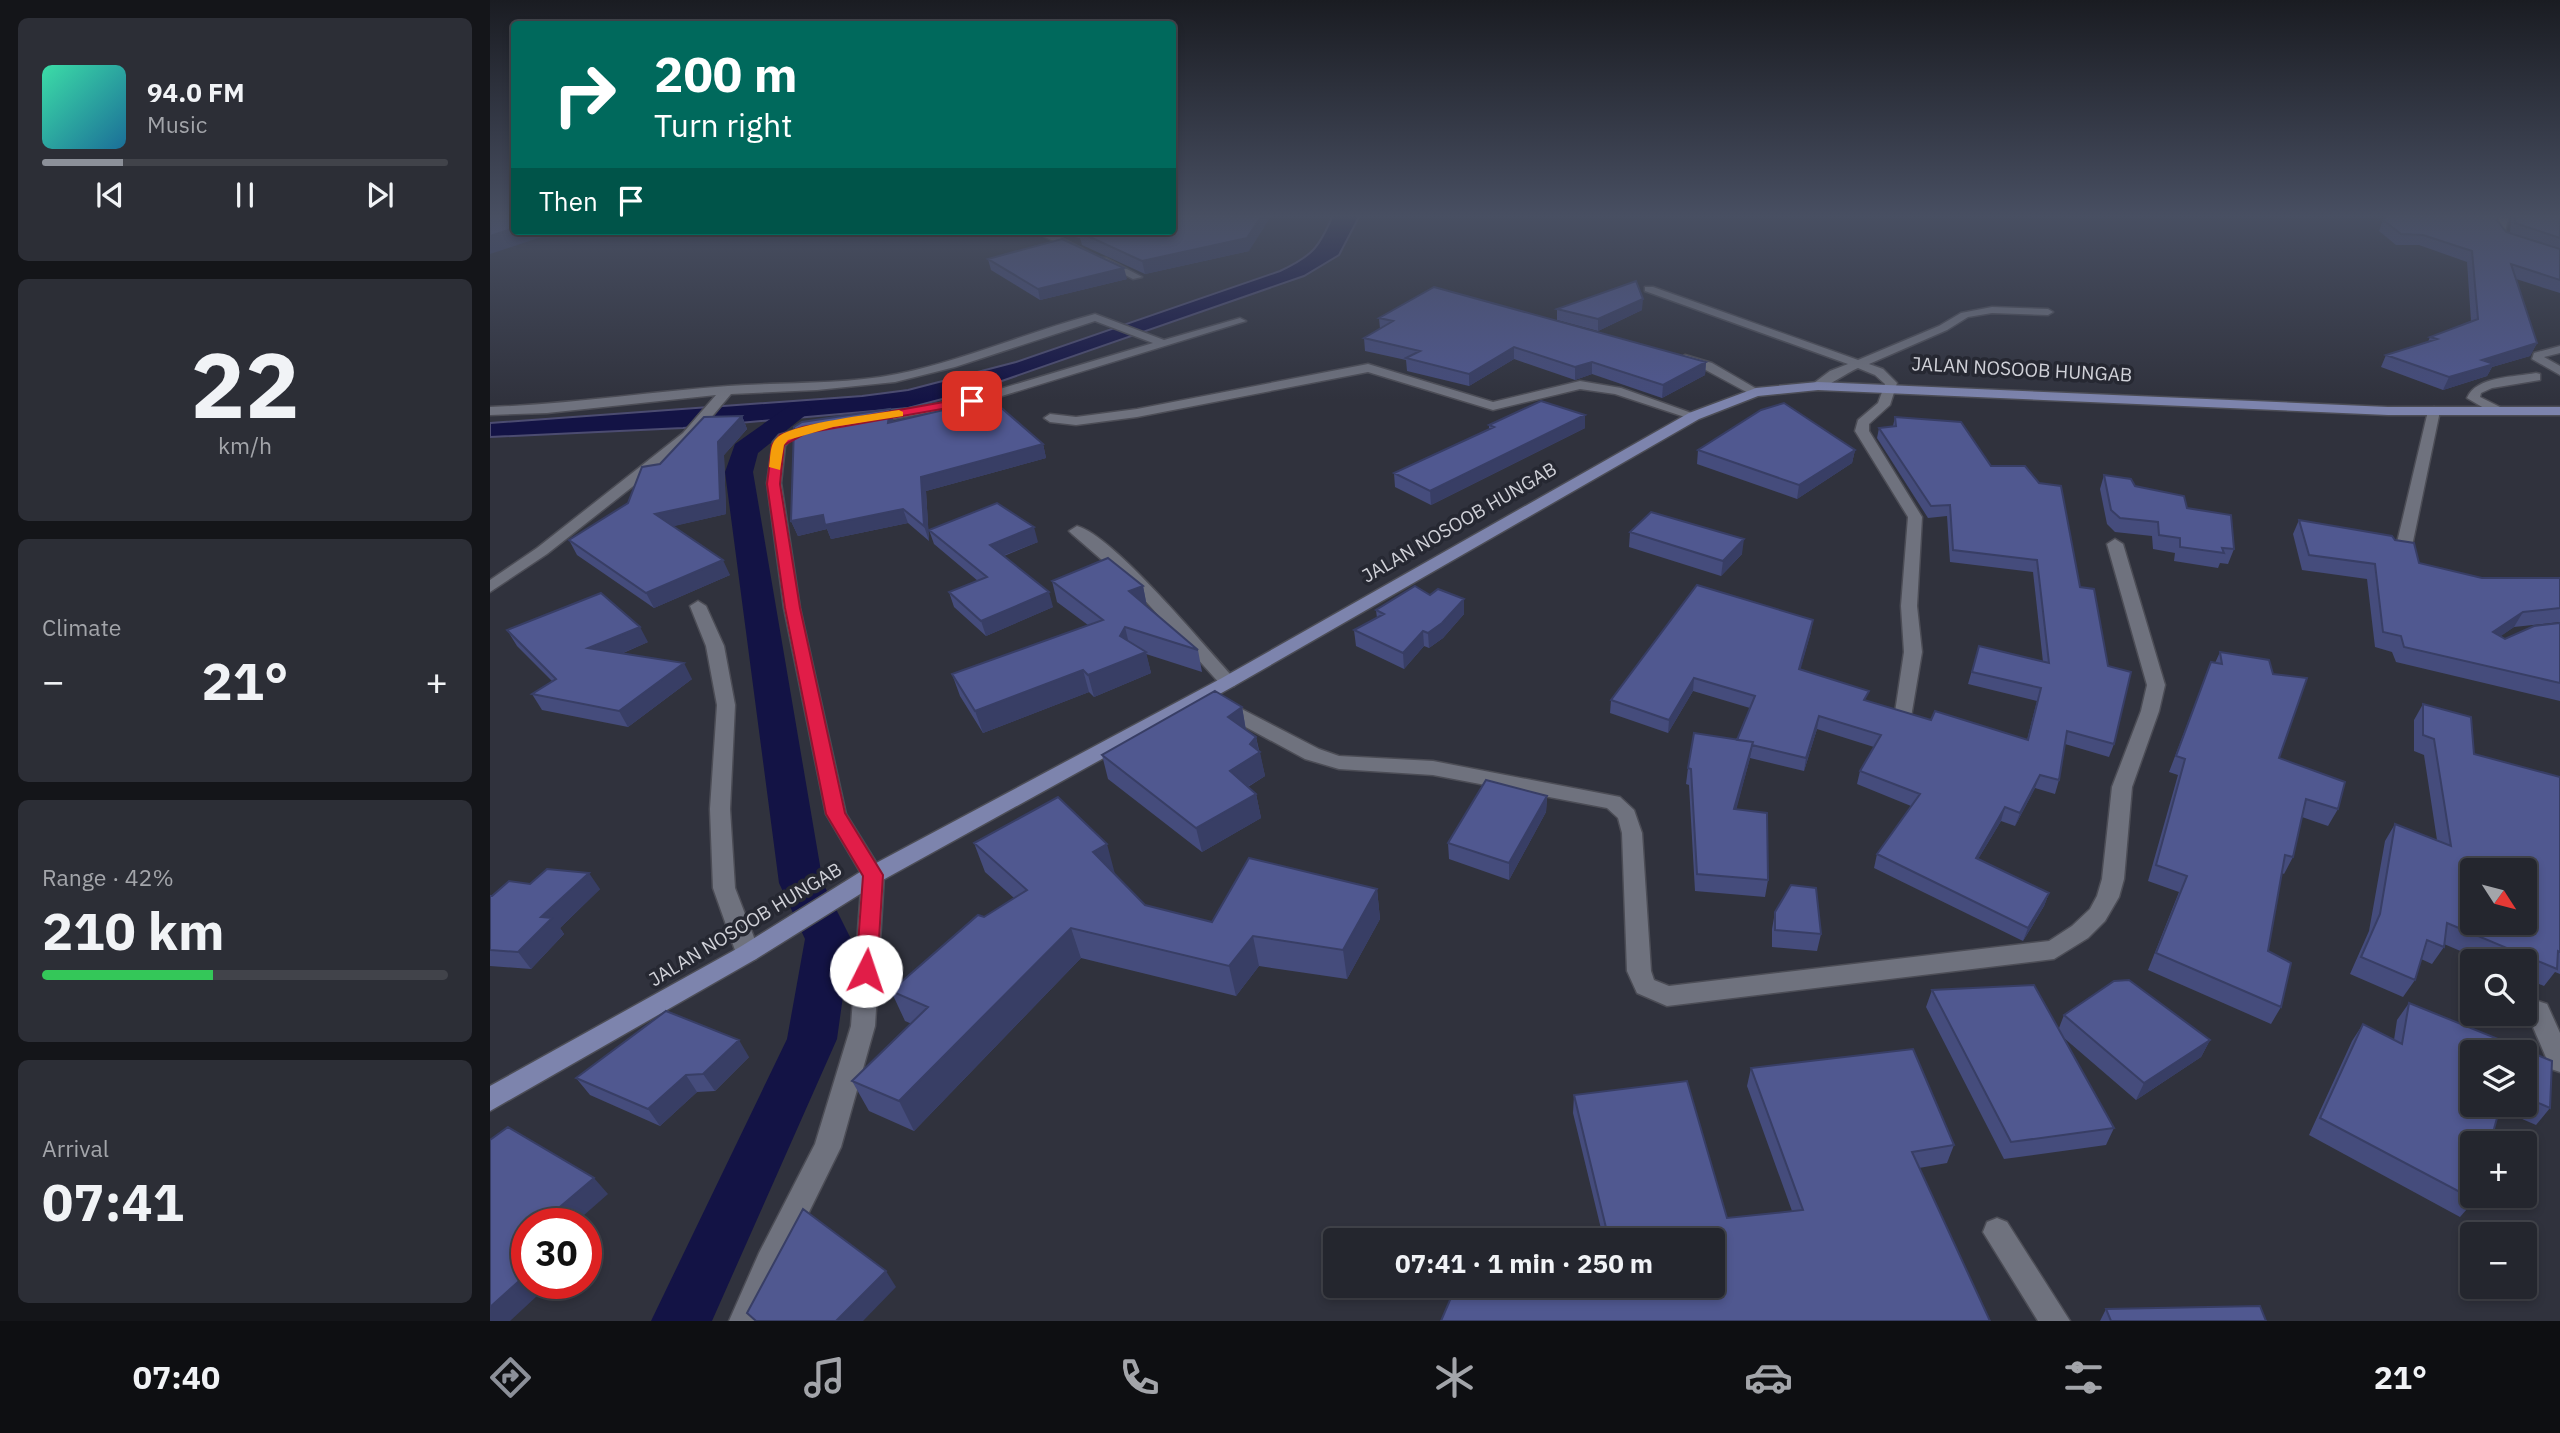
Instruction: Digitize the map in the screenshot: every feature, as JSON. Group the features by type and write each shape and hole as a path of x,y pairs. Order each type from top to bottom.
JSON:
{"main road":[{"name":"JALAN NOSOOB HUNGAB","path":"490,1099 757,947 873,875 1203,696 1694,416 1756,392 1818,386 1891,387 2434,411 2560,411"}],"street":[{"path":"1649,289 1880,372 1891,387 1884,405 1863,423 1862,431 1915,517 1909,606 1913,652 1903,719"},
{"path":"1818,386 1856,363 1943,328 1951,319 1965,314 2048,312"},
{"path":"490,411 547,409 727,390 817,386 895,378 962,361 1095,317 1160,342"},
{"path":"853,421 972,401 1160,342 1240,321"},
{"path":"2560,349 2538,355 2538,359 2560,371"},
{"path":"1668,354 1708,366 1756,392"},
{"path":"1050,418 1076,421 1136,413 1368,368 1493,405 1580,385 1617,391 1694,416"},
{"path":"2498,411 2473,398 2476,391 2489,385 2536,377"},
{"path":"490,587 542,551 688,436 727,390"},
{"path":"2403,551 2434,411"},
{"path":"744,1321 769,1262 828,1147 863,1026 873,875 836,814 792,608 774,484 778,445 784,438 832,424"},
{"path":"1077,531 1138,580 1184,636 1228,682"},
{"path":"1203,696 1282,740 1339,762 1433,768 1613,802 1627,815 1632,833 1639,971 1645,986 1667,996 2054,950 2084,932 2103,912 2112,886 2122,788 2153,707 2156,685 2115,544"},
{"path":"698,606 715,646 726,705 720,809 724,888 757,947"},
{"path":"2538,1011 2560,1061"},
{"path":"1997,1232 2055,1321"}],"shaded area":[{"path":"1264,277 1302,277 973,391 908,408 683,428 490,437 490,423 862,396 908,390 1016,362"}],"building":[{"path":"1017,277 1089,277 1038,289"},
{"path":"2474,277 2515,277 2537,343 2482,360 2494,364 2449,377 2386,355 2437,339 2430,337 2478,319"},
{"path":"1636,281 1643,299 1598,319 1557,309"},
{"path":"1434,287 1706,362 1663,385 1592,362 1575,367 1514,347 1469,374 1406,358 1420,351 1364,338 1393,321 1379,318"},
{"path":"991,399 1043,444 921,477 924,526 903,509 825,525 823,515 791,521 794,427 802,422 890,409 888,423"},
{"path":"1541,401 1585,415 1430,491 1394,473 1494,427 1489,425"},
{"path":"1784,403 1855,450 1799,485 1698,450 1761,410"},
{"path":"742,416 718,442 720,500 655,514 723,560 646,593 569,540 628,503 642,467 660,464 704,417"},
{"path":"1895,417 1961,422 1991,466 2025,466 2039,483 2061,486 2080,587 2094,589 2108,666 2131,672 2114,744 2067,731 2059,780 2040,775 2020,813 2005,807 1976,858 2049,893 2028,928 1877,854 1920,794 1860,771 1881,735 1819,716 1806,758 1752,745 1753,742 1737,740 1755,696 1694,678 1669,720 1611,700 1697,585 1813,620 1799,669 1869,691 1864,700 1931,720 1935,711 2028,740 2041,688 1972,672 1979,646 2049,663 2037,560 1953,550 1950,505 1931,506 1879,428 1896,426"},
{"path":"2104,475 2131,479 2135,486 2184,496 2187,508 2231,515 2234,549 2222,548 2224,553 2180,547 2180,538 2159,535 2158,522 2120,518 2111,510"},
{"path":"997,503 1034,527 990,545 1049,592 981,621 949,592 987,577 929,530"},
{"path":"1651,512 1744,539 1723,561 1630,532"},
{"path":"2299,520 2392,536 2395,540 2414,543 2419,563 2482,578 2560,578 2560,608 2523,612 2493,632 2505,639 2534,626 2560,623 2560,683 2404,647 2401,636 2383,632 2375,564 2309,555"},
{"path":"1108,558 1143,586 1129,591 1198,650 1125,627 1120,636 1146,652 1088,675 1083,670 975,711 952,674 1103,620 1052,581"},
{"path":"1415,586 1430,595 1438,589 1464,599 1442,623 1428,633 1423,631 1403,653 1354,630 1384,614 1376,610"},
{"path":"601,593 640,627 588,648 684,663 619,711 532,694 556,679 507,630"},
{"path":"2220,652 2269,660 2273,674 2307,678 2279,758 2345,782 2338,809 2306,799 2293,857 2285,855 2268,951 2291,963 2281,1007 2156,953 2187,876 2156,865 2185,759 2176,756 2211,662 2222,664"},
{"path":"1215,691 1242,707 1228,717 1256,737 1250,744 1260,752 1230,771 1256,794 1196,828 1102,755"},
{"path":"2423,704 2471,717 2474,754 2560,777 2560,952 2558,951 2557,969 2537,961 2537,949 2509,949 2476,935 2538,934 2538,858 2460,858 2460,928 2447,923 2444,947 2427,940 2415,980 2361,957 2380,914 2395,824 2451,846 2434,739 2423,735"},
{"path":"1694,733 1753,742 1734,809 1767,813 1768,880 1697,874 1691,769 1688,768"},
{"path":"1486,780 1547,796 1509,863 1448,843"},
{"path":"1058,797 1107,844 1093,852 1145,905 1212,922 1249,858 1377,889 1343,950 1253,936 1229,966 1071,928 899,1101 852,1081 928,1007 891,991 978,915 984,917 1027,890 974,843"},
{"path":"547,869 589,873 541,917 552,918 518,952 490,950 490,896 509,881 530,884"},
{"path":"1791,885 1816,888 1821,934 1775,930 1775,912"},
{"path":"2129,980 2210,1040 2144,1083 2064,1015 2114,981"},
{"path":"2034,985 2114,1128 2011,1142 1932,990"},
{"path":"2409,1003 2460,1024 2460,1026 2500,1040 2460,1040 2460,1117 2497,1117 2493,1131 2460,1131 2460,1192 2320,1118 2363,1024 2402,1044"},
{"path":"666,1011 739,1040 703,1074 686,1075 648,1109 576,1078"},
{"path":"1913,1049 1954,1145 1912,1152 1990,1321 1441,1321 1451,1298 1725,1298 1725,1228 1606,1228 1574,1095 1687,1081 1727,1218 1803,1210 1751,1068"},
{"path":"2537,1055 2552,1061 2550,1108 2537,1102"},
{"path":"508,1127 594,1178 559,1208 511,1208 511,1288 490,1307 490,1140"},
{"path":"803,1209 886,1271 836,1321 756,1321 747,1313"},
{"path":"2260,1306 2266,1321 2111,1321 2106,1309"}],"waterway":[{"path":"681,1321 812,1039 828,939 801,883 739,472 745,450 799,410"}],"slow traffic":[{"path":"776,467 778,445 784,438 803,430 899,414"}],"route":[{"path":"866,971 873,875 836,814 792,608 774,484 778,445 784,438 803,430 972,401"}]}
